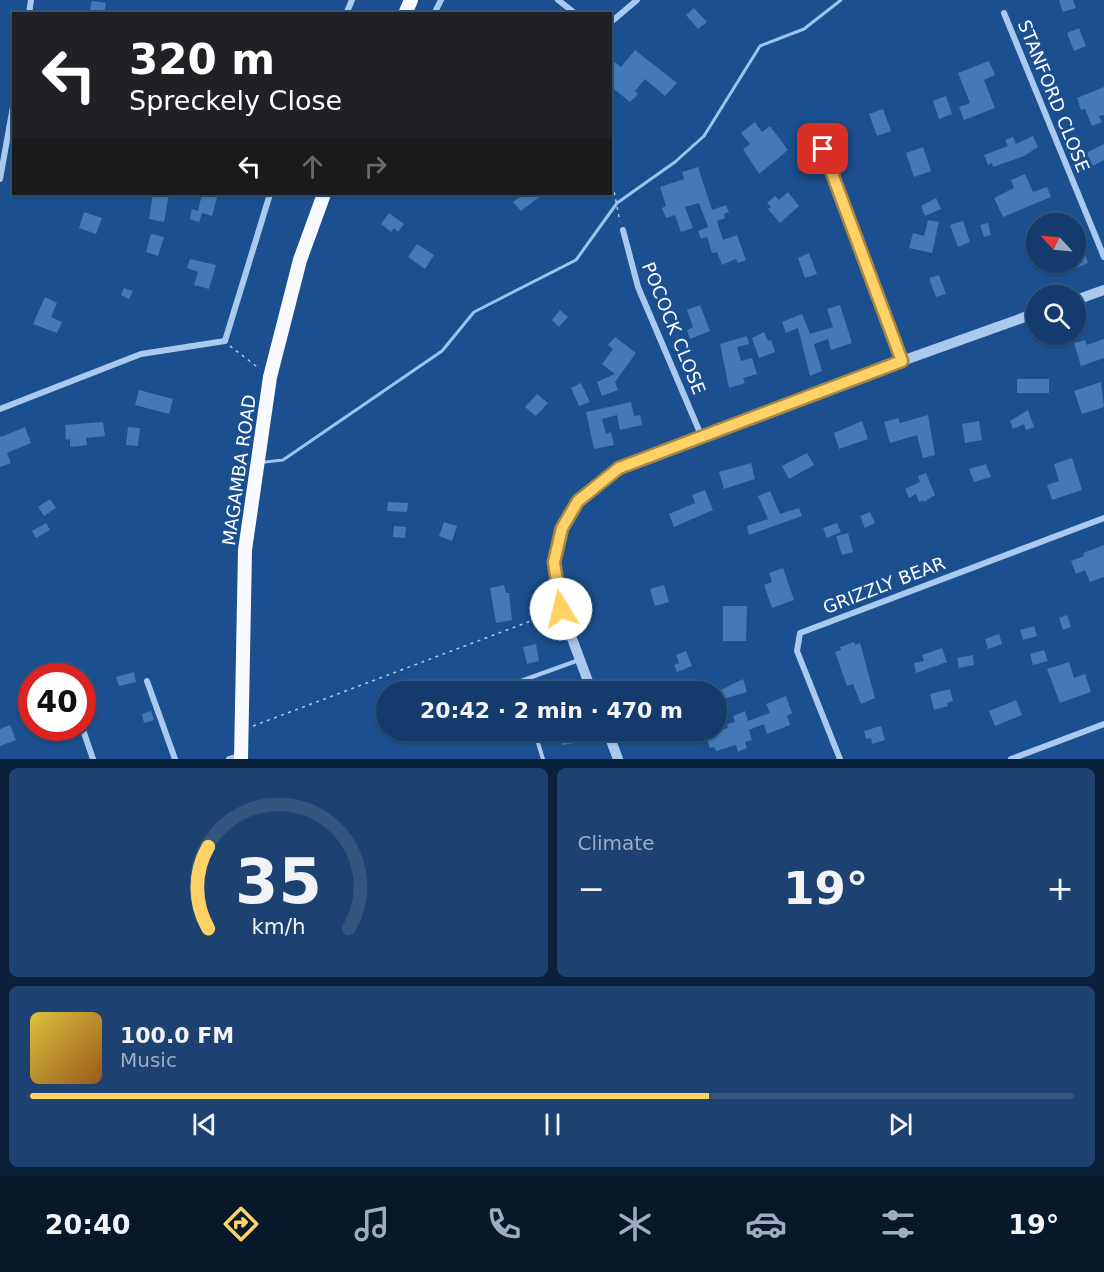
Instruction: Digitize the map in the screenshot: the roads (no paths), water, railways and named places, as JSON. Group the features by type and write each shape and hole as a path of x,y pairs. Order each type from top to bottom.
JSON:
{"highway":[{"name":"MAGAMBA ROAD","path":"237,758 241,730 246,550 270,377 300,260 324,195"}],"street":[{"path":"558,0 573,12"},
{"path":"612,21 638,0"},
{"name":"STANFORD CLOSE","path":"1004,13 1104,257"},
{"path":"0,179 12,112"},
{"path":"823,149 902,361"},
{"path":"0,409 141,354 225,341 270,195"},
{"name":"POCOCK CLOSE","path":"623,230 638,287 701,435"},
{"path":"1086,296 1104,290"},
{"path":"588,681 561,609 554,562 562,528 578,501 619,468 701,435 1026,317"},
{"name":"GRIZZLY BEAR","path":"840,759 797,651 801,633 1104,518"},
{"path":"147,681 175,759"},
{"path":"1011,759 1104,724"},
{"path":"87,741 93,759"},
{"path":"611,741 618,759"}],"lane":[{"path":"521,681 580,659"},
{"path":"537,741 543,759"}],"waterway":[{"path":"265,462 283,460 442,351 474,312 576,260 617,203 675,162 704,136 760,46 804,29 841,0"}]}
